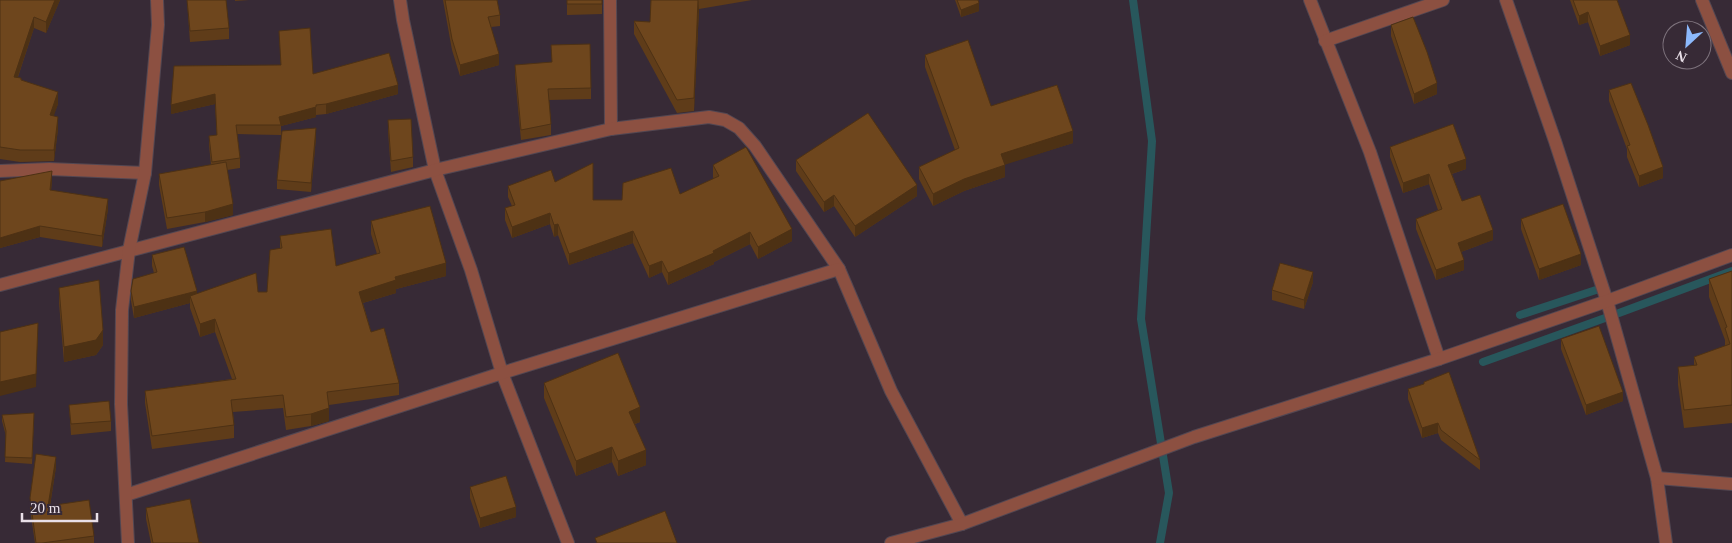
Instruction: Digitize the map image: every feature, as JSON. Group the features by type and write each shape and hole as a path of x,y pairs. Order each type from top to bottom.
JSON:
{"street":[{"path":"128,543 121,404 122,310 129,250 145,173 158,25 158,0"},
{"path":"400,0 435,170 471,270 502,373 568,543"},
{"path":"610,0 611,128"},
{"path":"1310,0 1370,152 1439,359"},
{"path":"1325,40 1443,0"},
{"path":"1506,0 1555,141 1607,301 1657,478 1666,543"},
{"path":"1702,0 1732,72"},
{"path":"0,286 129,250 435,170 611,128 709,118 725,120 739,128 755,146 839,269 891,391 962,524"},
{"path":"0,171 49,169 145,173"},
{"path":"891,543 962,524 1194,437 1439,359 1607,301 1732,255"},
{"path":"126,495 502,373 839,269"},
{"path":"1657,478 1732,484"}],"building":[{"path":"0,0 55,0 46,22 34,17 14,77 58,92 50,115 58,117 54,150 20,150 0,147"},
{"path":"187,0 226,0 229,28 190,31"},
{"path":"445,0 497,0 500,15 488,17 499,54 460,65 452,39"},
{"path":"567,0 602,0 602,4 567,4"},
{"path":"651,0 698,0 694,98 677,100 634,21 650,22"},
{"path":"957,0 978,0 979,3 961,10"},
{"path":"1573,0 1617,0 1630,35 1600,46 1588,12 1579,16"},
{"path":"1413,17 1437,83 1414,94 1391,25"},
{"path":"310,28 313,74 389,53 398,85 316,105 316,107 279,117 281,125 236,125 240,158 212,162 209,136 217,135 215,94 171,105 174,66 281,65 279,31"},
{"path":"968,40 991,106 1057,85 1073,131 1001,154 1005,165 964,179 933,194 919,167 959,148 925,55"},
{"path":"590,44 591,88 548,89 551,124 521,130 515,65 552,62 551,45"},
{"path":"1631,83 1663,167 1639,176 1627,146 1630,145 1609,90"},
{"path":"868,113 917,185 855,226 834,195 824,202 796,160"},
{"path":"411,119 413,157 391,161 388,120"},
{"path":"1453,124 1466,159 1448,165 1462,201 1480,195 1493,230 1458,243 1464,260 1436,270 1416,219 1442,209 1429,174 1403,183 1390,147"},
{"path":"316,128 311,183 277,180 282,131"},
{"path":"746,147 792,229 758,247 750,232 713,251 714,253 668,273 662,261 649,266 633,231 569,254 558,224 554,225 550,213 512,227 505,208 515,205 508,186 551,170 555,182 593,163 593,200 622,200 623,183 671,168 680,194 719,176 713,165"},
{"path":"226,162 233,204 205,212 167,218 159,174"},
{"path":"52,171 50,190 108,199 102,236 40,226 0,238 0,181"},
{"path":"1563,204 1581,254 1539,269 1521,219"},
{"path":"430,206 446,263 395,277 396,280 359,292 371,332 384,328 399,383 327,392 329,408 311,414 286,417 283,395 231,400 234,425 152,436 145,391 236,379 215,319 200,324 190,296 256,273 258,292 267,292 270,250 282,248 280,236 331,229 336,266 380,253 371,221"},
{"path":"184,247 197,291 134,307 131,291 133,279 157,272 152,255"},
{"path":"1280,263 1313,272 1304,300 1272,290"},
{"path":"1732,271 1732,405 1684,410 1678,367 1697,365 1694,357 1730,344 1725,328 1727,327 1709,279"},
{"path":"99,280 103,330 96,340 64,347 59,288"},
{"path":"38,323 36,374 0,382 0,332"},
{"path":"1599,326 1623,392 1586,405 1561,339"},
{"path":"618,353 640,407 629,412 646,450 618,461 612,447 576,461 544,383"},
{"path":"1449,372 1480,460 1441,430 1438,423 1422,428 1408,389 1424,384 1424,382"},
{"path":"109,401 111,421 71,424 69,405"},
{"path":"34,413 32,458 5,457 6,431 2,415"},
{"path":"36,454 56,457 48,506 89,500 94,536 36,543 30,498"},
{"path":"506,476 516,507 480,518 470,487"},
{"path":"190,499 199,543 153,543 146,508"},
{"path":"665,511 677,543 597,543 595,538"}],"waterway":[{"path":"1133,0 1152,141 1141,319 1169,493 1160,543"},
{"path":"1619,313 1732,271"},
{"path":"1520,315 1599,289"},
{"path":"1483,362 1605,318"}]}
